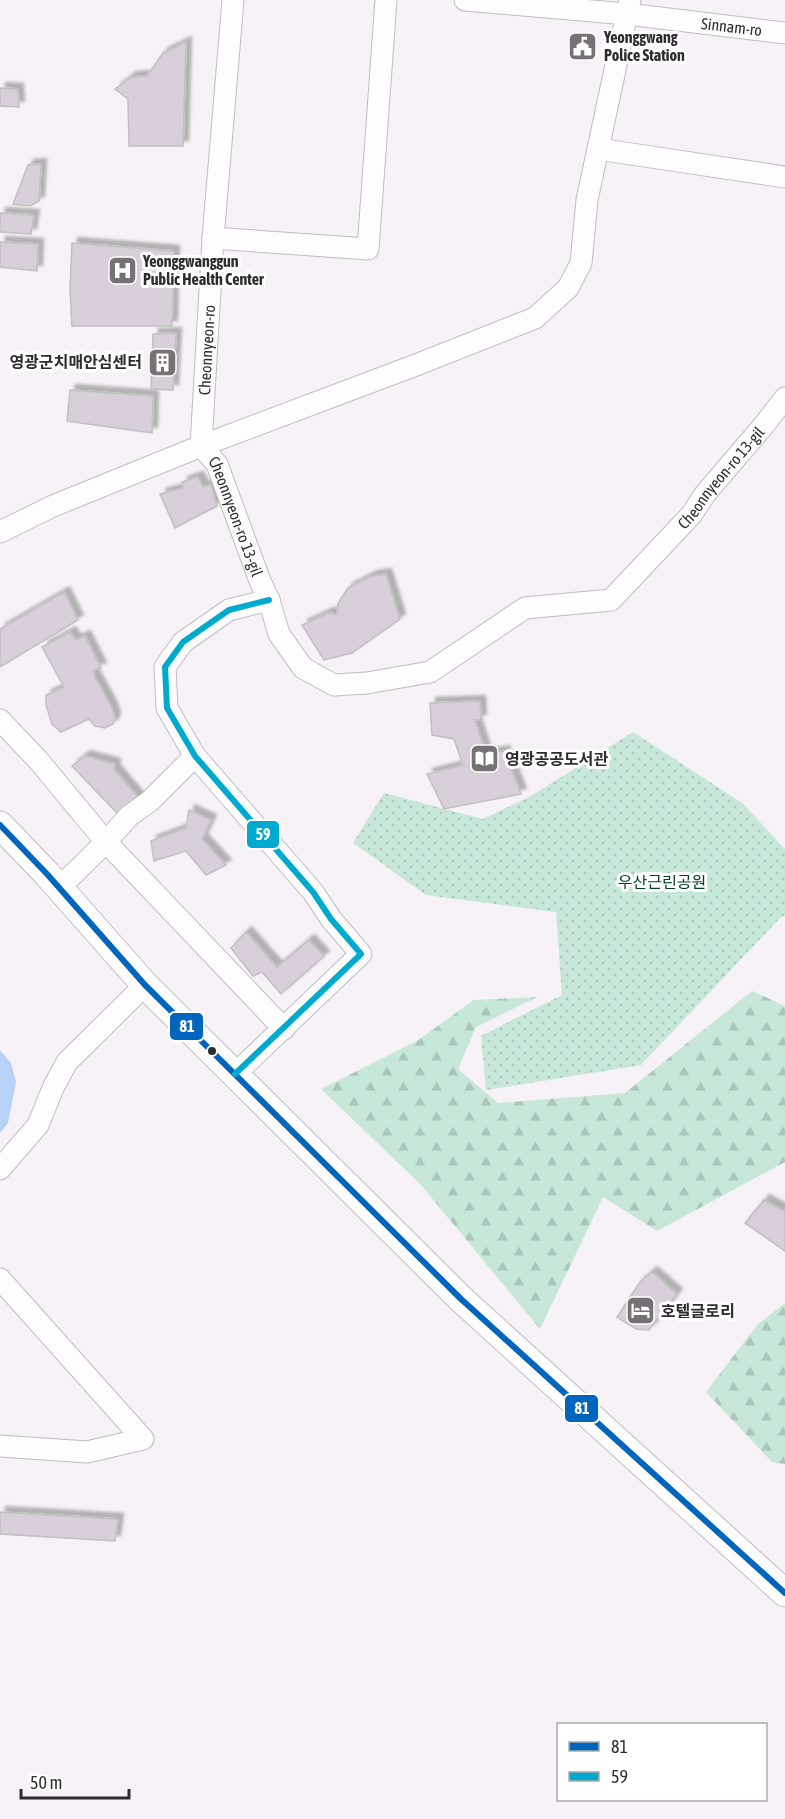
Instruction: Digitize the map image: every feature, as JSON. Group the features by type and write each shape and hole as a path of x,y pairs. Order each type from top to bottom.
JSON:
{"main road":[{"path":"0,825 145,985 461,1299 785,1593"}],"street":[{"name":"Cheonnyeon-ro","path":"201,446 213,238 233,0"},
{"path":"213,238 368,249 386,0"},
{"name":"Sinnam-ro","path":"465,0 628,7 785,33"},
{"name":"Cheonnyeon-ro 13-gil","path":"628,7 587,200 580,263 568,288 536,318 201,446 217,464 260,581 270,600 279,634 290,651 303,668 334,685 367,684 430,672 525,608 611,600 692,514 705,494 765,425 785,398"},
{"path":"598,149 785,177"},
{"path":"0,532 53,506 201,446"},
{"path":"236,1074 361,954 313,892 195,756 167,708 165,667 183,642 229,610 270,600"},
{"path":"0,720 38,760 106,842 284,1029"},
{"path":"59,888 129,816 150,801 195,756"},
{"path":"3,1164 39,1125 53,1088 67,1062 145,985"},
{"path":"0,1278 143,1439 87,1452 0,1446"}],"green space":[{"name":"우산근린공원","path":"633,732 742,803 785,849 785,915 641,1065 486,1090 481,1036 562,995 556,912 426,895 353,843 384,793 483,819 531,796"},
{"path":"752,991 785,1006 785,1162 657,1231 603,1197 540,1329 421,1185 321,1089 417,1041 474,1000 537,997 476,1027 458,1069 498,1103 625,1093"},
{"path":"785,1303 785,1464 772,1462 706,1392 757,1325"}],"water":[{"path":"0,1050 11,1063 16,1082 8,1123 0,1133"}],"building":[{"path":"186,42 183,146 129,146 128,99 115,89 131,77 147,76 163,53"},
{"path":"0,88 18,89 19,107 0,106"},
{"path":"41,164 39,201 30,206 13,204 28,165"},
{"path":"0,213 34,215 31,234 0,232"},
{"path":"0,242 38,244 37,271 0,267"},
{"name":"Yeonggwanggun Public Health Center","path":"72,243 174,251 172,326 72,326 70,289"},
{"name":"영광군치매안심센터","path":"176,333 173,390 151,389 153,334"},
{"path":"70,390 153,396 152,433 67,421"},
{"path":"198,477 203,487 211,485 217,506 175,528 160,494 183,488 182,482"},
{"path":"386,574 400,619 352,653 324,660 302,625 328,613 337,614 338,603 348,588 372,576"},
{"path":"64,592 78,620 0,667 0,629"},
{"path":"70,632 76,640 85,636 101,668 93,670 115,718 113,724 105,728 95,726 89,719 61,732 52,724 46,705 46,695 64,687 42,647"},
{"name":"영광공공도서관","path":"480,701 481,720 475,720 486,754 504,751 521,794 444,809 427,774 463,765 454,739 432,735 430,703"},
{"path":"85,756 115,764 114,769 142,802 118,814 72,766"},
{"path":"189,810 211,820 202,839 226,865 206,875 186,851 154,861 151,841 186,828"},
{"path":"246,932 277,967 309,940 324,956 281,994 262,972 253,976 231,948"},
{"path":"764,1200 785,1210 785,1251 745,1223"},
{"path":"652,1272 677,1294 649,1330 636,1329 617,1317 640,1282"},
{"path":"0,1512 118,1519 115,1541 0,1534"}],"transit line":[{"name":"59","path":"235,1074 361,954 331,919 313,892 195,756 167,708 165,667 183,642 229,610 269,600"},
{"name":"81","path":"0,825 47,874 145,985 461,1299 785,1593"}],"place":[{"name":"Yeonggwang Police Station","path":"583,46"},
{"name":"Yeonggwanggun Public Health Center","path":"122,270"},
{"name":"영광군치매안심센터","path":"163,362"},
{"name":"영광공공도서관","path":"484,759"},
{"name":"호텔글로리","path":"640,1311"}]}
